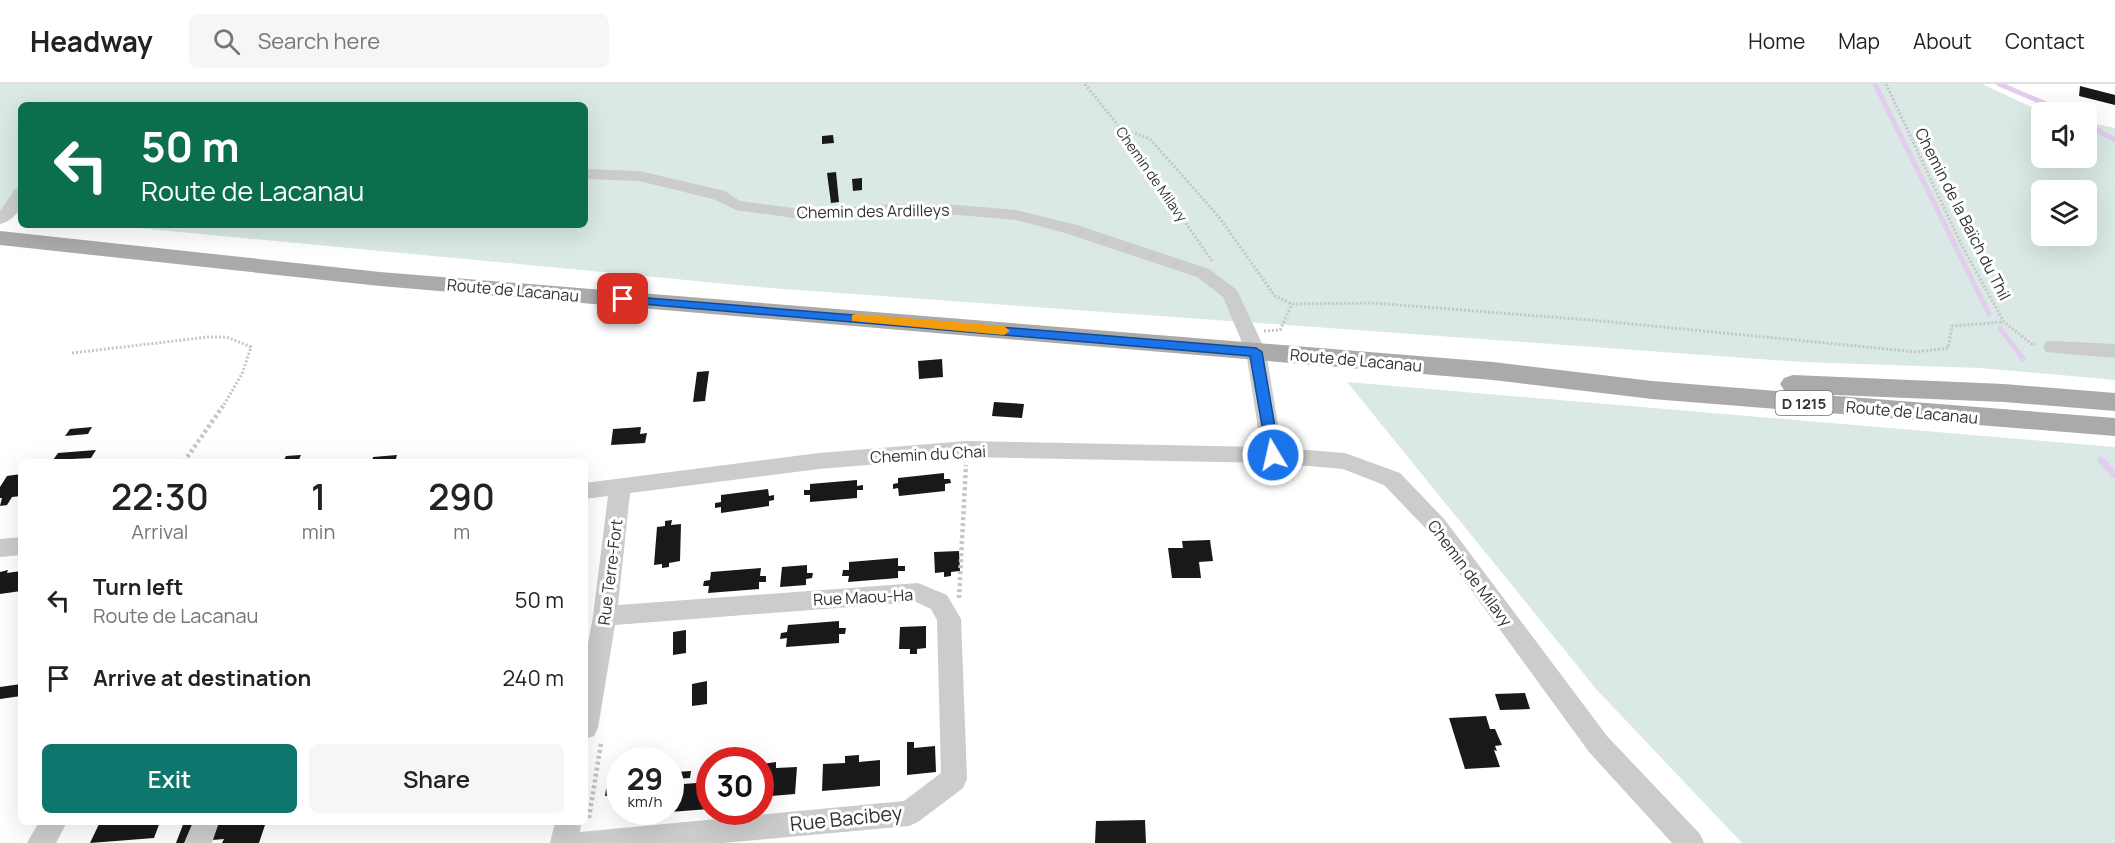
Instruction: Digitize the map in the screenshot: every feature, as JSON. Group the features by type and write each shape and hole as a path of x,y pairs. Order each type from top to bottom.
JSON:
{"main road":[{"name":"Route de Lacanau","path":"0,238 125,254 391,280 1252,342 1687,393 2115,427"},
{"name":"Route de Lacanau","path":"1493,371 2004,393 2115,402"}],"street":[{"name":"Chemin des Ardilleys","path":"588,174 639,176 719,195 736,204 808,215 893,209 958,210 1016,215 1060,226 1140,250 1203,273 1231,294 1252,342"},
{"path":"0,219 8,213 18,198"},
{"path":"1252,342 1273,455"},
{"path":"2053,347 2115,351"},
{"name":"Chemin du Chai","path":"588,491 819,461 966,449 1273,455"},
{"name":"Chemin de Milavy","path":"1273,455 1345,461 1392,479 1437,526 1598,744 1690,843"},
{"name":"Rue Terre-Fort","path":"588,711 605,616 620,487"},
{"path":"0,548 18,546"},
{"name":"Rue Maou-Ha","path":"605,616 918,592 939,602 950,619"},
{"name":"Rue Bacibey","path":"584,843 909,813 954,779 950,619"},
{"path":"41,843 52,825"},
{"path":"198,843 205,825"},
{"path":"564,843 567,825"}],"path":[{"name":"Chemin de Milavy","path":"1085,84 1120,128 1216,266"},
{"name":"Chemin de la Baïch du Thil","path":"1886,84 1961,243 2004,322 2032,344"},
{"path":"1120,128 1150,139 1219,217 1275,296 1292,304 1374,303 1602,321 1917,352 1947,348 1952,326 2004,322"},
{"path":"1252,342 1280,330 1292,304"},
{"path":"72,353 208,337 240,340 250,347 250,360 185,459"},
{"path":"950,619 961,592 966,449"}],"shaded area":[{"path":"0,84 1982,84 2031,107 2031,168 2097,168 2097,124 2115,128 2115,380 1980,368 1802,362 770,288 139,228 588,228 588,102 18,102 18,215 0,213"},
{"path":"1347,382 2115,447 2115,843 1742,843 1597,690"}],"building":[{"path":"2080,86 2115,95 2115,105 2079,96"},
{"path":"833,135 834,143 822,144 822,136"},
{"path":"836,172 839,202 831,203 827,173"},
{"path":"862,178 862,190 853,191 852,179"},
{"path":"942,359 943,377 919,379 918,361"},
{"path":"709,371 705,401 693,402 697,372"},
{"path":"994,402 1024,404 1022,418 992,416"},
{"path":"92,427 88,434 65,436 70,429"},
{"path":"641,427 640,434 647,433 645,443 611,445 613,429"},
{"path":"96,450 91,458 54,459 58,453"},
{"path":"301,455 299,459 284,459 286,456"},
{"path":"397,455 396,459 373,459 373,457"},
{"path":"944,473 944,479 950,479 951,483 945,484 945,491 899,496 898,488 893,489 893,484 898,483 898,478"},
{"path":"18,474 18,496 12,497 7,505 0,506 2,498 0,498 0,487 7,476"},
{"path":"857,480 857,486 863,485 863,490 857,490 857,498 810,502 810,495 804,495 804,490 810,490 810,484"},
{"path":"768,489 769,496 774,495 774,500 769,501 769,506 721,513 721,507 715,508 715,503 721,502 721,495"},
{"path":"672,520 671,525 681,524 680,561 669,563 669,567 662,568 662,564 654,565 657,527 665,526 665,521"},
{"path":"1210,540 1213,561 1199,562 1201,578 1172,578 1168,548 1183,548 1182,541"},
{"path":"959,551 960,571 951,572 951,576 944,577 944,572 935,573 934,552"},
{"path":"898,558 898,566 905,566 905,571 898,571 898,578 848,582 849,576 842,576 843,570 849,570 849,562"},
{"path":"807,565 807,573 813,573 812,578 806,579 806,585 780,587 782,567"},
{"path":"761,568 760,576 766,576 766,582 759,582 759,589 708,593 709,586 703,586 704,581 710,580 711,572"},
{"path":"18,571 18,591 0,594 0,572"},
{"path":"839,621 839,628 846,628 845,634 839,634 839,643 786,647 787,638 780,639 781,633 787,632 788,625"},
{"path":"926,626 926,648 917,649 917,654 910,654 910,649 899,649 900,627"},
{"path":"686,630 686,653 673,655 673,632"},
{"path":"707,681 707,704 692,706 692,684"},
{"path":"18,684 18,696 0,699 0,687"},
{"path":"1525,693 1530,709 1500,710 1495,694"},
{"path":"1486,716 1490,729 1495,729 1502,745 1495,746 1497,751 1494,750 1500,767 1465,769 1449,718"},
{"path":"907,742 914,742 914,748 935,746 936,772 907,775"},
{"path":"859,755 859,762 880,760 880,786 822,791 823,764 845,763 845,756"},
{"path":"774,762 776,762 776,768 797,767 795,794 774,796"},
{"path":"684,771 691,771 690,778 684,778"},
{"path":"696,783 696,810 684,811 684,784"},
{"path":"1145,820 1146,843 1095,843 1096,821"},
{"path":"99,825 159,825 154,838 90,843"},
{"path":"183,825 199,825 192,843 176,843"},
{"path":"218,825 265,825 259,843 222,843 224,839 212,840"}],"waterway":[{"path":"1875,84 1989,314"},
{"path":"1999,84 2041,102"},
{"path":"2097,130 2115,140"},
{"path":"2000,328 2023,359"},
{"path":"2101,460 2115,475"}],"slow traffic":[{"path":"856,318 1004,331"}],"route":[{"path":"623,299 1256,352 1273,455"}]}
